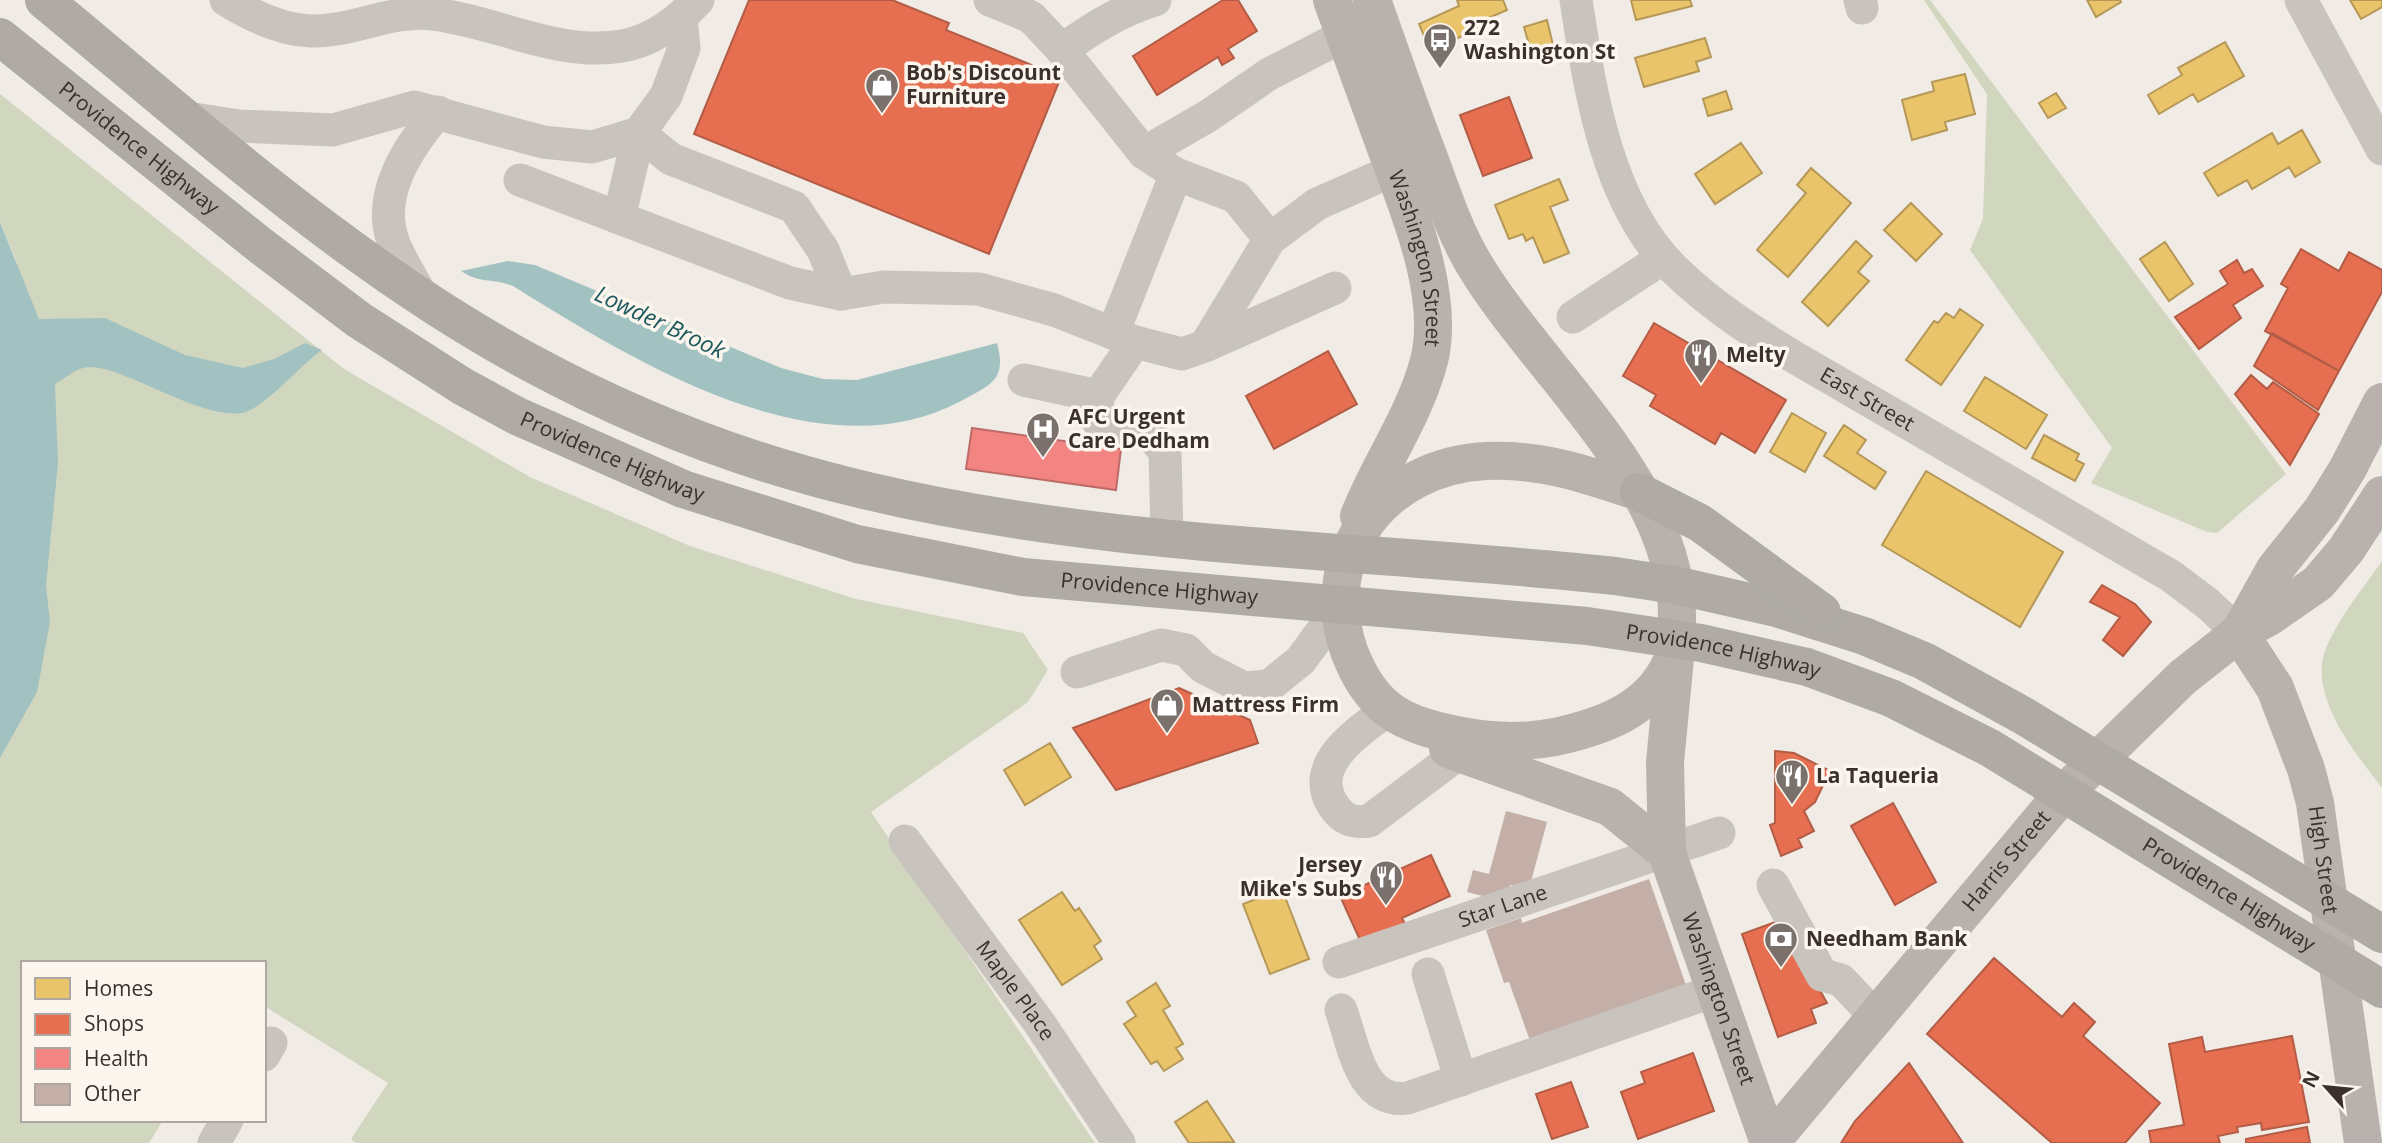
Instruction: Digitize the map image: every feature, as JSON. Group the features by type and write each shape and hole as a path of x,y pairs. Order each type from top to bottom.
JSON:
{"highway":[{"path":"44,0 330,233 424,299 529,362 594,394 694,436 807,475 863,491 982,515 1167,539 1564,571 1675,585 1768,606 1846,629 1946,672 2022,715 2382,934"},
{"name":"Providence Highway","path":"0,37 261,247 359,320 484,398 626,466 739,510 914,558 1023,577 1535,621 1676,638 1779,660 1835,676 1917,710 1990,748 2382,989"},
{"path":"1639,492 1700,523 1846,629"}],"main road":[{"name":"Washington Street","path":"1372,0 1447,208 1472,261 1504,310 1605,440 1639,492 1661,534 1675,585 1676,638 1665,762 1667,853 1769,1143"},
{"name":"Washington Street","path":"1339,17 1394,170 1423,261 1433,329 1429,359 1417,398 1366,500 1346,554"},
{"path":"2239,633 2275,569 2322,510 2347,470 2382,402"},
{"path":"1639,492 1571,470 1530,462 1482,461 1447,467 1399,489 1379,506 1346,554 1340,605 1342,624 1352,658 1366,683 1389,709 1428,729 1610,807 1667,853"},
{"path":"2239,633 2269,617 2318,583 2346,550 2381,497"},
{"name":"Harris Street","path":"1769,1143 2060,797 2183,677 2239,633"},
{"name":"High Street","path":"2239,633 2275,688 2312,792 2363,1143"},
{"path":"1469,747 1541,739 1586,729 1619,717 1637,706 1661,680 1671,663 1676,638"}],"street":[{"path":"226,0 267,21 302,30 341,27 410,12 434,14 572,46 597,48 624,46 653,35 690,9"},
{"path":"990,0 1031,17 1062,50 1144,153 1176,174 1236,197 1270,239"},
{"path":"1062,50 1090,29 1137,5 1155,0"},
{"name":"East Street","path":"1576,0 1592,88 1617,180 1632,215 1663,258 1708,299 1748,328 2171,576 2208,604 2239,633"},
{"path":"2301,0 2382,149"},
{"path":"619,218 639,133 666,96 684,48 690,9"},
{"path":"1144,153 1208,116 1269,74 1339,17"},
{"path":"187,118 239,126 333,130 414,107 543,142 592,147 639,133"},
{"path":"424,299 392,240 388,210 397,174 408,151 438,112"},
{"path":"639,133 671,159 794,207 823,250 841,294"},
{"path":"1205,346 1270,239 1317,204 1394,170"},
{"path":"1167,539 1165,451 1151,436 1130,432 1097,420 1098,396 1124,337 1176,174"},
{"path":"520,180 790,283 841,294 884,287 979,289 1054,310 1124,337 1182,354 1335,288"},
{"path":"1573,317 1663,258"},
{"path":"1024,380 1063,386 1098,396"},
{"path":"1077,672 1161,645 1186,650 1203,667 1244,688 1269,686 1301,660 1340,605"},
{"path":"1389,709 1334,756 1325,774 1327,795 1339,814 1353,823 1369,821 1469,747"},
{"name":"Star Lane","path":"1339,961 1667,853 1719,833"},
{"name":"Maple Place","path":"905,841 1041,1024 1119,1143"},
{"path":"1773,885 1822,975 1841,980 1876,1017"},
{"path":"1805,898 1838,960 1841,980"},
{"path":"1428,974 1461,1080"},
{"path":"1341,1010 1368,1085 1379,1095 1393,1100 1408,1098 1714,991"},
{"path":"214,1143 226,1122"}],"green space":[{"path":"1924,0 1930,0 2286,474 2217,533 2207,532 2091,483 2112,448 1970,250 1983,219 1987,94"},
{"path":"0,94 344,369 530,477 690,546 856,599 1023,633 1048,670 1028,702 871,812 1095,1143 356,1143 351,1139 388,1083 266,1007 266,961 21,961 21,1122 162,1122 149,1143 0,1143 0,719 16,260 0,222"},
{"path":"2382,561 2382,788 2347,741 2328,704 2322,666 2326,648 2338,625"}],"water":[{"path":"0,222 39,319 105,318 185,355 243,368 274,359 305,343 322,350 261,404 242,413 224,413 203,408 115,372 97,368 80,369 55,384 58,463 46,585 50,622 37,692 0,758"},
{"name":"Lowder Brook","path":"508,261 535,265 781,368 823,379 857,380 997,343 1000,365 994,380 981,390 961,401 906,421 848,426 789,418 729,400 670,375 561,316 513,286 481,280 461,271"}],"building: Homes":[{"path":"1457,0 1503,0 1507,10 1477,23 1479,29 1430,50 1419,24 1459,6"},
{"path":"1631,0 1690,0 1692,6 1636,20"},
{"path":"2087,0 2120,0 2121,2 2096,17"},
{"path":"2350,0 2382,0 2382,7 2361,19"},
{"path":"1547,20 1554,49 1532,55 1524,27"},
{"path":"1705,38 1711,57 1696,62 1699,71 1644,87 1635,58"},
{"path":"2225,42 2244,76 2198,102 2193,94 2159,114 2148,95 2182,75 2178,68"},
{"path":"1965,74 1975,114 1945,122 1947,130 1912,140 1902,100 1934,91 1932,82"},
{"path":"1726,91 1732,109 1708,116 1703,99"},
{"path":"2056,93 2066,108 2048,118 2039,103"},
{"path":"2302,130 2320,162 2295,177 2289,167 2252,189 2247,180 2218,196 2204,173 2272,133 2278,144"},
{"path":"1741,143 1762,173 1715,204 1695,174"},
{"path":"1811,168 1851,203 1788,277 1757,250 1806,193 1797,185"},
{"path":"1559,179 1568,200 1550,207 1569,253 1544,263 1533,237 1526,241 1523,234 1509,239 1495,205"},
{"path":"1911,203 1942,234 1916,261 1884,230"},
{"path":"1856,241 1872,256 1858,272 1869,281 1828,326 1802,302"},
{"path":"2165,242 2193,284 2169,301 2140,259"},
{"path":"1960,309 1983,325 1941,385 1906,360 1934,321 1938,323 1946,313 1954,318"},
{"path":"1985,377 2047,415 2026,449 1964,411"},
{"path":"1792,413 1826,433 1805,472 1770,452"},
{"path":"1844,425 1866,440 1857,453 1886,472 1875,489 1824,456"},
{"path":"2044,435 2079,454 2076,460 2084,464 2075,481 2032,458"},
{"path":"1926,471 2063,552 2020,627 1882,545"},
{"path":"1050,743 1071,777 1025,805 1004,770"},
{"path":"1282,889 1309,959 1270,974 1243,904"},
{"path":"1062,892 1075,911 1079,908 1101,941 1094,946 1102,959 1062,985 1019,920"},
{"path":"1156,983 1170,1006 1163,1010 1183,1044 1176,1048 1183,1059 1164,1071 1157,1061 1151,1064 1124,1024 1136,1016 1127,1002"},
{"path":"1207,1101 1234,1142 1189,1143 1175,1122"}],"building: Shops":[{"path":"749,0 892,0 949,23 946,30 1061,77 989,254 694,134"},
{"path":"1223,0 1238,0 1257,31 1228,49 1234,58 1222,65 1218,57 1157,95 1133,56"},
{"path":"1509,97 1532,158 1483,176 1460,115"},
{"path":"2301,249 2339,271 2349,252 2382,270 2382,292 2339,371 2265,331 2288,288 2281,284"},
{"path":"2237,260 2244,273 2252,269 2263,286 2233,305 2241,318 2199,349 2175,317 2228,284 2220,271"},
{"name":"Melty","path":"1654,323 1786,400 1755,453 1721,433 1715,444 1650,406 1656,395 1623,376"},
{"path":"2272,333 2339,371 2318,410 2254,366"},
{"path":"1328,351 1357,404 1274,449 1246,396"},
{"path":"2251,375 2267,389 2273,382 2319,414 2290,465 2235,394"},
{"path":"2102,585 2135,604 2151,622 2123,656 2103,640 2120,617 2090,602"},
{"name":"Mattress Firm","path":"1179,688 1250,720 1258,743 1116,790 1073,728"},
{"name":"La Taqueria","path":"1775,751 1794,753 1830,771 1815,802 1804,811 1814,831 1798,839 1802,847 1781,856 1770,825 1775,823"},
{"path":"1893,803 1936,882 1895,905 1851,826"},
{"name":"Jersey Mike's Subs","path":"1431,855 1450,896 1402,918 1406,926 1360,940 1340,896"},
{"name":"Needham Bank","path":"1781,920 1827,1003 1811,1009 1816,1023 1778,1037 1742,934"},
{"path":"1994,958 2062,1017 2074,1003 2095,1022 2083,1036 2160,1103 2125,1143 2052,1143 1927,1034"},
{"path":"2292,1036 2309,1122 2262,1130 2261,1123 2237,1127 2238,1132 2218,1136 2220,1143 2151,1143 2149,1131 2184,1125 2169,1044 2202,1037 2205,1052"},
{"path":"1693,1053 1714,1111 1638,1139 1621,1092 1645,1083 1641,1072"},
{"path":"1909,1063 1963,1143 1841,1143 1855,1121"},
{"path":"1571,1082 1588,1127 1552,1139 1536,1094"},
{"path":"2307,1127 2310,1143 2246,1143 2246,1139"}],"building: Health":[{"name":"AFC Urgent Care Dedham","path":"972,428 1121,449 1116,490 966,469"}],"building: Other":[{"path":"1506,811 1547,822 1529,889 1510,885 1506,902 1467,892 1473,870 1489,874"},
{"path":"1649,879 1689,994 1533,1049 1509,982 1504,983 1486,930 1521,918 1522,923"}],"place":[{"name":"272 Washington St","path":"1440,70"},
{"name":"Bob's Discount Furniture","path":"882,115"},
{"name":"Melty","path":"1701,385"},
{"name":"AFC Urgent Care Dedham","path":"1043,459"},
{"name":"Mattress Firm","path":"1167,735"},
{"name":"La Taqueria","path":"1792,806"},
{"name":"Jersey Mike's Subs","path":"1386,907"},
{"name":"Needham Bank","path":"1781,969"}]}
